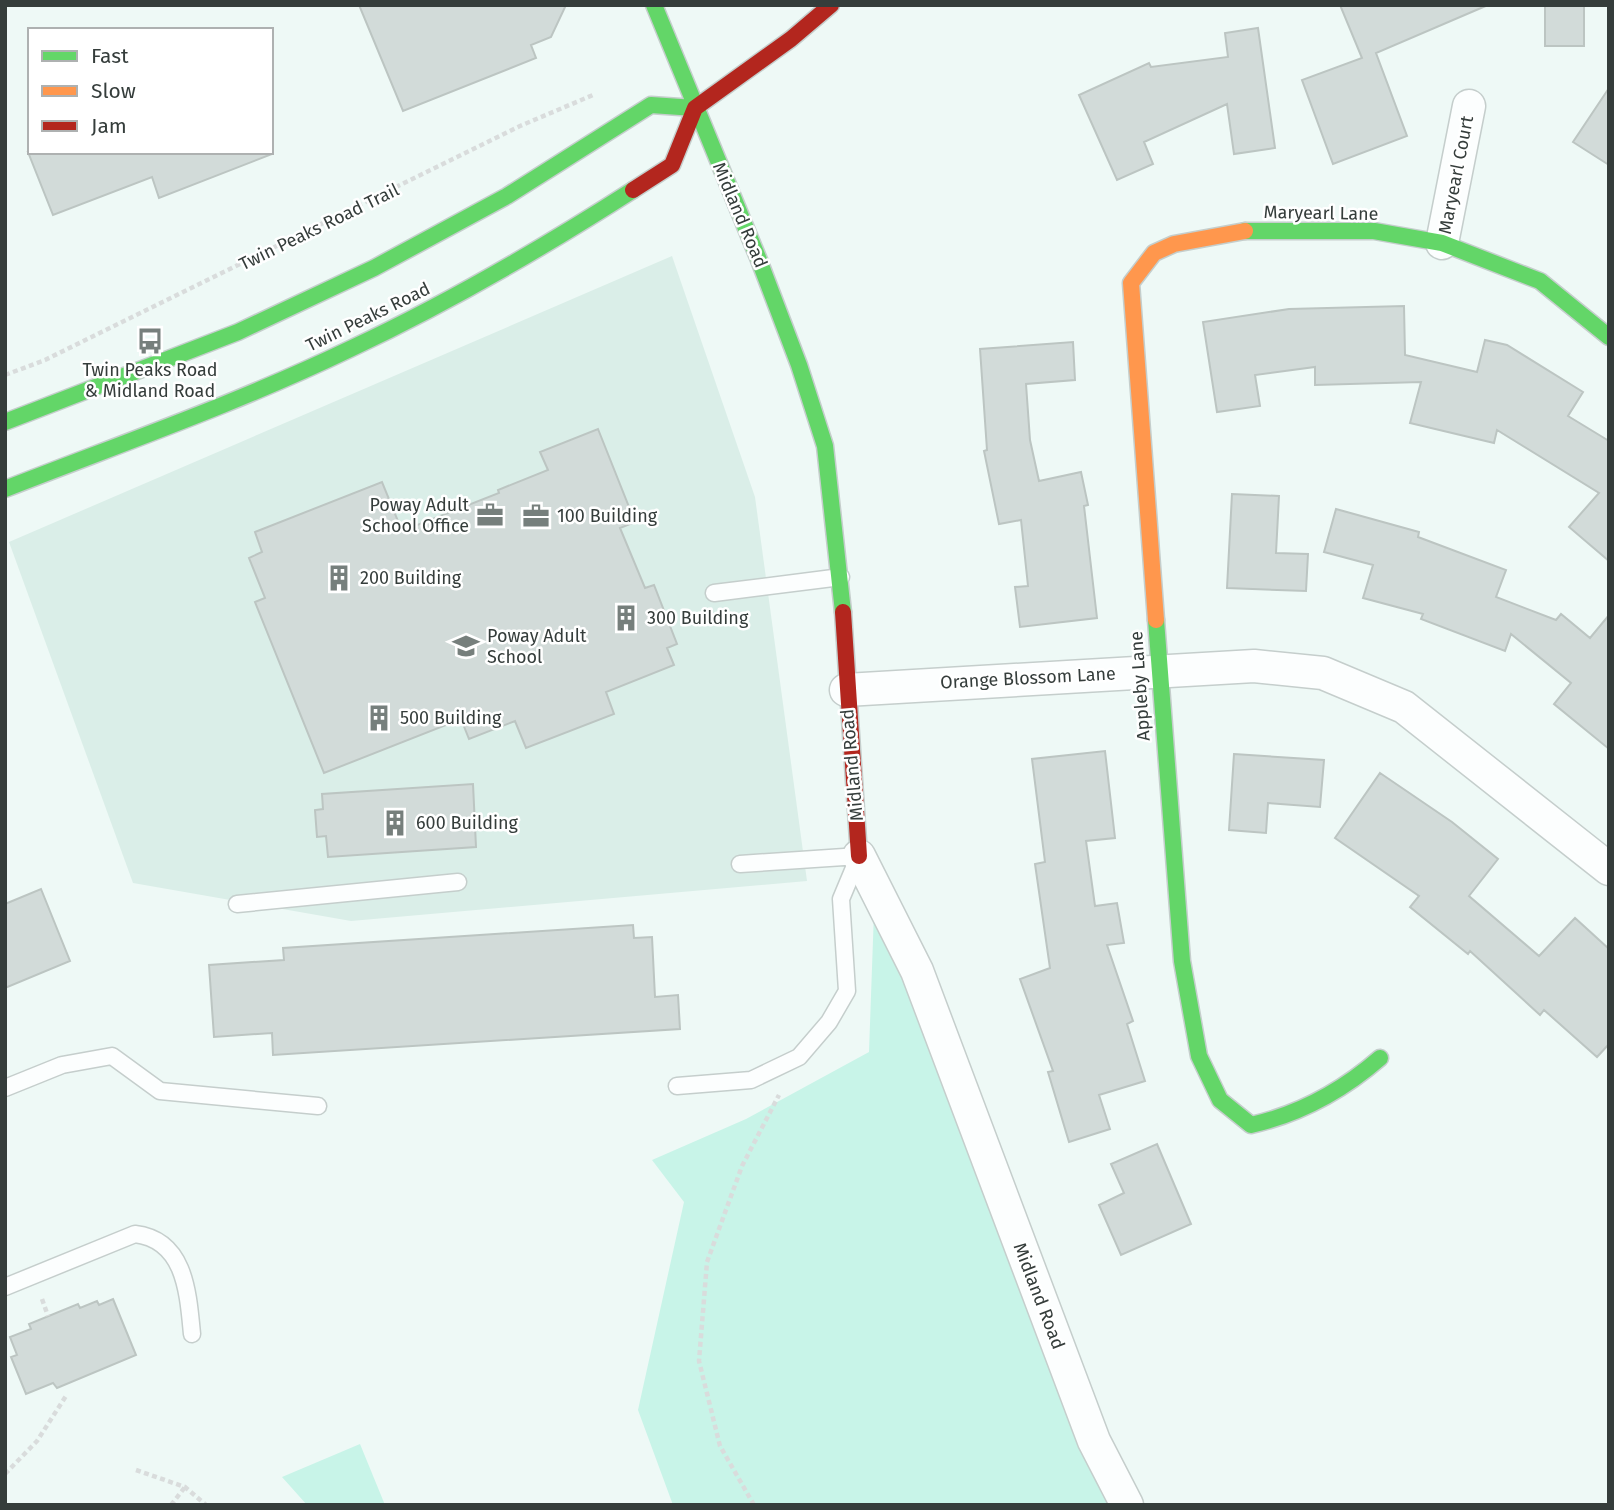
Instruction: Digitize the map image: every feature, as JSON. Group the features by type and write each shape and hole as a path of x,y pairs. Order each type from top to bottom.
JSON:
{"street":[{"name":"Midland Road","path":"653,5 779,312 825,446 841,577 846,690 859,856 918,971 1094,1441 1126,1505"},
{"path":"5,422 238,332 374,268 508,196 651,105 695,108 791,39 831,5"},
{"name":"Maryearl Court","path":"1442,243 1469,106"},
{"name":"Twin Peaks Road","path":"5,489 211,409 349,350 481,283 547,245 672,165 695,108"},
{"name":"Maryearl Lane","path":"1174,244 1236,231 1374,231 1442,243 1540,281 1609,337"},
{"name":"Appleby Lane","path":"1174,244 1154,253 1131,283 1181,961 1199,1056 1220,1100 1251,1125 1272,1121 1352,1084 1380,1058"},
{"name":"Orange Blossom Lane","path":"846,690 1254,666 1323,673 1404,707 1609,869"}],"lane":[{"path":"714,593 841,577"},
{"path":"677,1086 751,1080 799,1057 829,1023 846,991 842,899 859,856 740,864"},
{"path":"237,904 458,882"},
{"path":"7,1082 62,1065 112,1056 160,1091 318,1106"},
{"path":"5,1287 135,1234 148,1236 164,1243 182,1273 192,1334"}],"path":[{"name":"Twin Peaks Road Trail","path":"5,375 45,360 520,126 596,95"},
{"path":"754,1505 720,1446 699,1361 707,1262 742,1166 799,1057"},
{"path":"5,1474 37,1441 66,1396"},
{"path":"136,1470 185,1487 206,1505"},
{"path":"171,1505 185,1487"}],"shaded area":[{"path":"672,256 755,497 807,881 351,921 133,883 9,542"}],"green space":[{"path":"874,912 1126,1505 673,1505 638,1410 684,1202 652,1160 746,1119 869,1052"},
{"path":"360,1444 385,1505 307,1505 282,1477"}],"building":[{"path":"359,5 566,5 551,37 531,45 536,58 403,111"},
{"path":"1340,5 1488,5 1376,53 1407,136 1333,164 1302,80 1362,58"},
{"path":"1545,5 1584,5 1584,46 1545,46"},
{"path":"1258,28 1275,148 1234,154 1227,104 1144,142 1153,164 1117,180 1079,95 1149,63 1151,67 1228,57 1225,33"},
{"path":"1609,88 1609,165 1573,142"},
{"path":"29,154 272,154 159,198 152,177 53,215"},
{"path":"1404,306 1405,355 1477,372 1485,340 1507,345 1583,392 1568,416 1609,441 1609,561 1569,527 1599,493 1497,430 1494,443 1410,423 1421,382 1315,385 1315,367 1255,375 1260,406 1217,412 1203,322 1289,309"},
{"path":"1073,342 1075,380 1026,384 1030,440 1039,481 1081,472 1088,505 1084,506 1097,618 1020,627 1015,587 1028,586 1021,520 999,524 984,451 987,450 980,349"},
{"path":"598,429 635,522 620,528 645,588 654,585 677,644 667,648 674,665 606,692 614,714 526,748 515,721 469,739 461,719 324,773 255,602 265,598 249,558 262,552 255,532 382,482 402,531 499,493 498,490 548,470 540,452"},
{"path":"1232,494 1279,496 1276,553 1308,554 1306,591 1227,588"},
{"path":"1336,509 1419,532 1418,537 1506,570 1496,597 1556,620 1561,614 1590,638 1609,615 1609,749 1554,704 1571,683 1511,634 1505,651 1421,619 1423,614 1363,598 1373,565 1324,552"},
{"path":"1105,751 1115,838 1086,841 1095,906 1117,903 1124,943 1107,945 1133,1021 1127,1024 1145,1081 1099,1095 1110,1129 1069,1142 1048,1072 1053,1071 1020,979 1050,968 1035,864 1045,862 1032,759"},
{"path":"1234,754 1324,760 1320,807 1268,803 1266,833 1229,830"},
{"path":"1380,773 1452,822 1498,859 1469,896 1539,956 1575,918 1609,949 1609,1044 1597,1057 1544,1010 1540,1015 1470,951 1468,954 1410,907 1419,896 1335,838"},
{"name":"600 Building","path":"473,784 476,847 328,857 326,836 317,837 315,810 323,809 322,794"},
{"path":"41,889 70,961 5,988 5,904"},
{"path":"633,925 634,938 652,937 655,997 678,995 680,1029 273,1055 272,1033 214,1037 209,965 284,960 283,948"},
{"path":"1157,1144 1191,1224 1121,1255 1099,1205 1124,1193 1111,1164"},
{"path":"113,1299 136,1355 57,1388 53,1383 26,1394 11,1357 17,1355 10,1337 31,1329 29,1324 78,1304 80,1308 97,1301 99,1305"}],"traffic: fast":[{"path":"654,5 759,260 799,365 825,446 843,612"},
{"path":"5,422 238,332 374,268 507,196 651,105 695,108"},
{"path":"5,489 308,369 423,313 494,274 633,190"},
{"path":"1245,231 1374,231 1442,243 1540,281 1609,337"},
{"path":"1156,620 1182,961 1199,1056 1220,1100 1251,1125 1286,1115 1320,1100 1351,1081 1380,1058"}],"traffic: slow":[{"path":"1156,620 1131,283 1154,253 1174,244 1245,231"}],"traffic: jam":[{"path":"633,190 672,165 695,108 791,39 831,5"},
{"path":"843,612 859,856"}],"place":[{"name":"Twin Peaks Road & Midland Road","path":"150,341"},
{"name":"Poway Adult School Office","path":"490,515"},
{"name":"100 Building","path":"536,516"},
{"name":"200 Building","path":"339,578"},
{"name":"300 Building","path":"626,618"},
{"name":"Poway Adult School","path":"466,646"},
{"name":"500 Building","path":"379,718"},
{"name":"600 Building","path":"395,823"}]}
